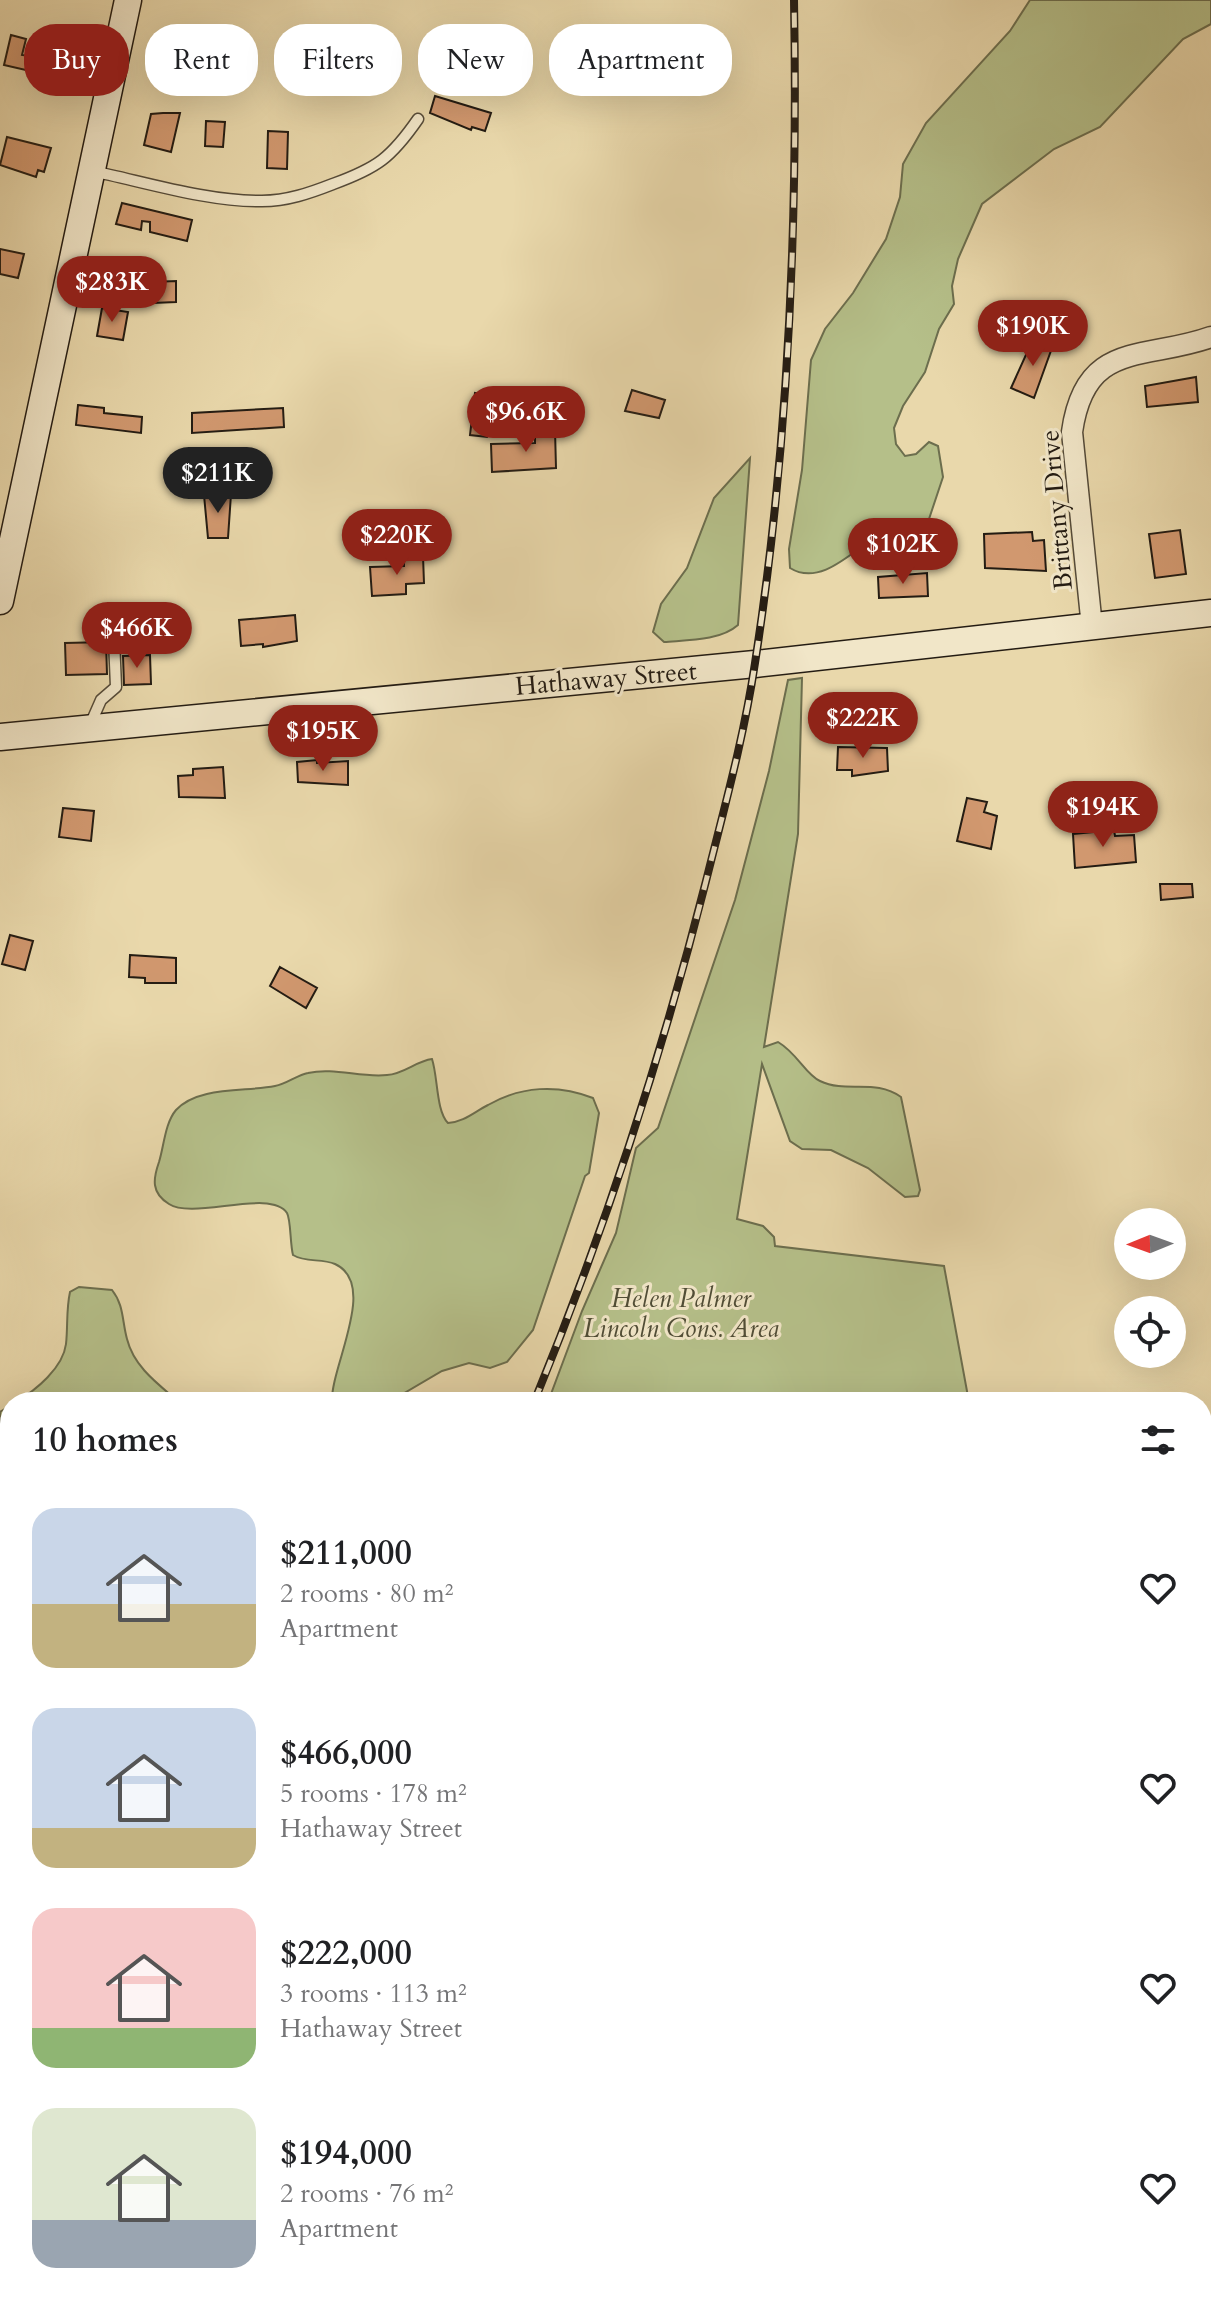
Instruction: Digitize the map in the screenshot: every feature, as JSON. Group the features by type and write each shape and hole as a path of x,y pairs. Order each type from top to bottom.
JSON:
{"street":[{"path":"0,601 128,0"},
{"name":"Brittany Drive","path":"1092,627 1072,432 1075,412 1084,390 1100,371 1118,359 1211,337"},
{"name":"Hathaway Street","path":"0,737 755,664 1211,613"}],"lane":[{"path":"90,171 227,198 261,201 300,197 376,168 398,148 418,119"},
{"path":"87,730 101,700 116,687 114,639"}],"green space":[{"path":"1030,0 1211,0 1211,24 1183,39 1100,127 1054,149 982,204 958,259 952,286 954,304 939,329 925,372 903,406 894,428 896,444 905,456 916,454 929,442 938,446 943,477 929,519 887,530 828,569 803,573 790,568 789,549 802,470 811,360 825,329 853,293 886,239 900,197 903,164 926,123 1010,31"},
{"path":"750,458 738,625 713,637 664,642 653,632 661,604 687,568 714,498"},
{"name":"Helen Palmer Lincoln Cons. Area","path":"802,678 798,834 764,1047 778,1042 810,1074 830,1085 881,1088 901,1097 920,1190 918,1196 905,1197 868,1168 831,1150 802,1149 790,1141 762,1064 737,1219 763,1226 774,1237 775,1246 944,1266 967,1392 552,1392 616,1233 636,1148 658,1128 735,900 769,771 788,680"},
{"path":"432,1059 441,1110 448,1123 526,1091 553,1089 593,1098 599,1113 589,1173 585,1176 533,1330 507,1362 490,1368 469,1363 442,1371 406,1392 333,1392 353,1307 353,1289 347,1274 335,1264 293,1255 288,1216 278,1206 249,1203 195,1209 180,1208 163,1200 156,1190 155,1180 167,1128 172,1115 185,1102 209,1093 275,1086 318,1071 377,1076 393,1074"},
{"path":"79,1287 112,1290 119,1301 130,1349 148,1374 168,1392 31,1392 54,1370 64,1353 70,1292"}],"building":[{"path":"11,35 24,38 24,70 4,65"},
{"path":"435,96 491,113 485,131 472,127 471,130 430,113"},
{"path":"180,113 171,152 144,145 151,114"},
{"path":"206,121 225,122 223,147 205,146"},
{"path":"268,131 288,132 287,169 267,168"},
{"path":"7,137 51,148 44,172 38,170 36,177 0,165"},
{"path":"122,203 192,220 187,241 150,232 150,222 142,221 141,230 116,224"},
{"path":"0,249 24,254 18,278 0,274"},
{"path":"176,281 176,302 153,303 152,282"},
{"path":"102,308 128,312 123,340 97,336"},
{"path":"1034,337 1053,345 1034,398 1011,388"},
{"path":"1196,377 1198,402 1147,407 1145,386"},
{"path":"632,390 665,400 659,418 625,411"},
{"path":"475,393 492,396 487,437 470,435"},
{"path":"78,405 104,408 104,413 142,417 141,433 76,425"},
{"path":"283,408 284,427 192,433 192,413"},
{"path":"535,430 555,430 556,468 492,472 491,444 535,443"},
{"path":"231,494 228,538 208,538 204,495"},
{"path":"1180,530 1186,574 1155,578 1149,534"},
{"path":"1032,532 1033,541 1044,540 1046,571 985,568 984,534"},
{"path":"423,556 424,583 406,584 406,594 372,596 370,567 404,566 404,557"},
{"path":"927,573 928,596 879,598 878,577"},
{"path":"295,615 297,641 263,647 263,644 241,646 239,620"},
{"path":"106,642 107,674 66,675 65,643"},
{"path":"150,655 151,684 124,685 123,656"},
{"path":"838,747 887,748 888,771 852,776 852,770 837,770"},
{"path":"317,760 317,763 348,761 348,785 298,782 297,762"},
{"path":"223,767 225,798 179,797 178,776 193,775 193,769"},
{"path":"967,798 987,802 984,812 997,816 991,849 957,841"},
{"path":"63,808 94,811 91,841 59,837"},
{"path":"1114,830 1115,836 1134,835 1136,862 1075,868 1073,834"},
{"path":"1160,884 1192,884 1193,897 1161,900"},
{"path":"10,935 33,941 25,970 2,964"},
{"path":"130,955 176,958 176,983 145,983 145,978 129,977"},
{"path":"280,967 317,988 306,1008 270,986"}],"railway":[{"path":"538,1392 607,1209 670,1014 733,773 750,691 767,581 789,332 794,166 794,0"}]}
